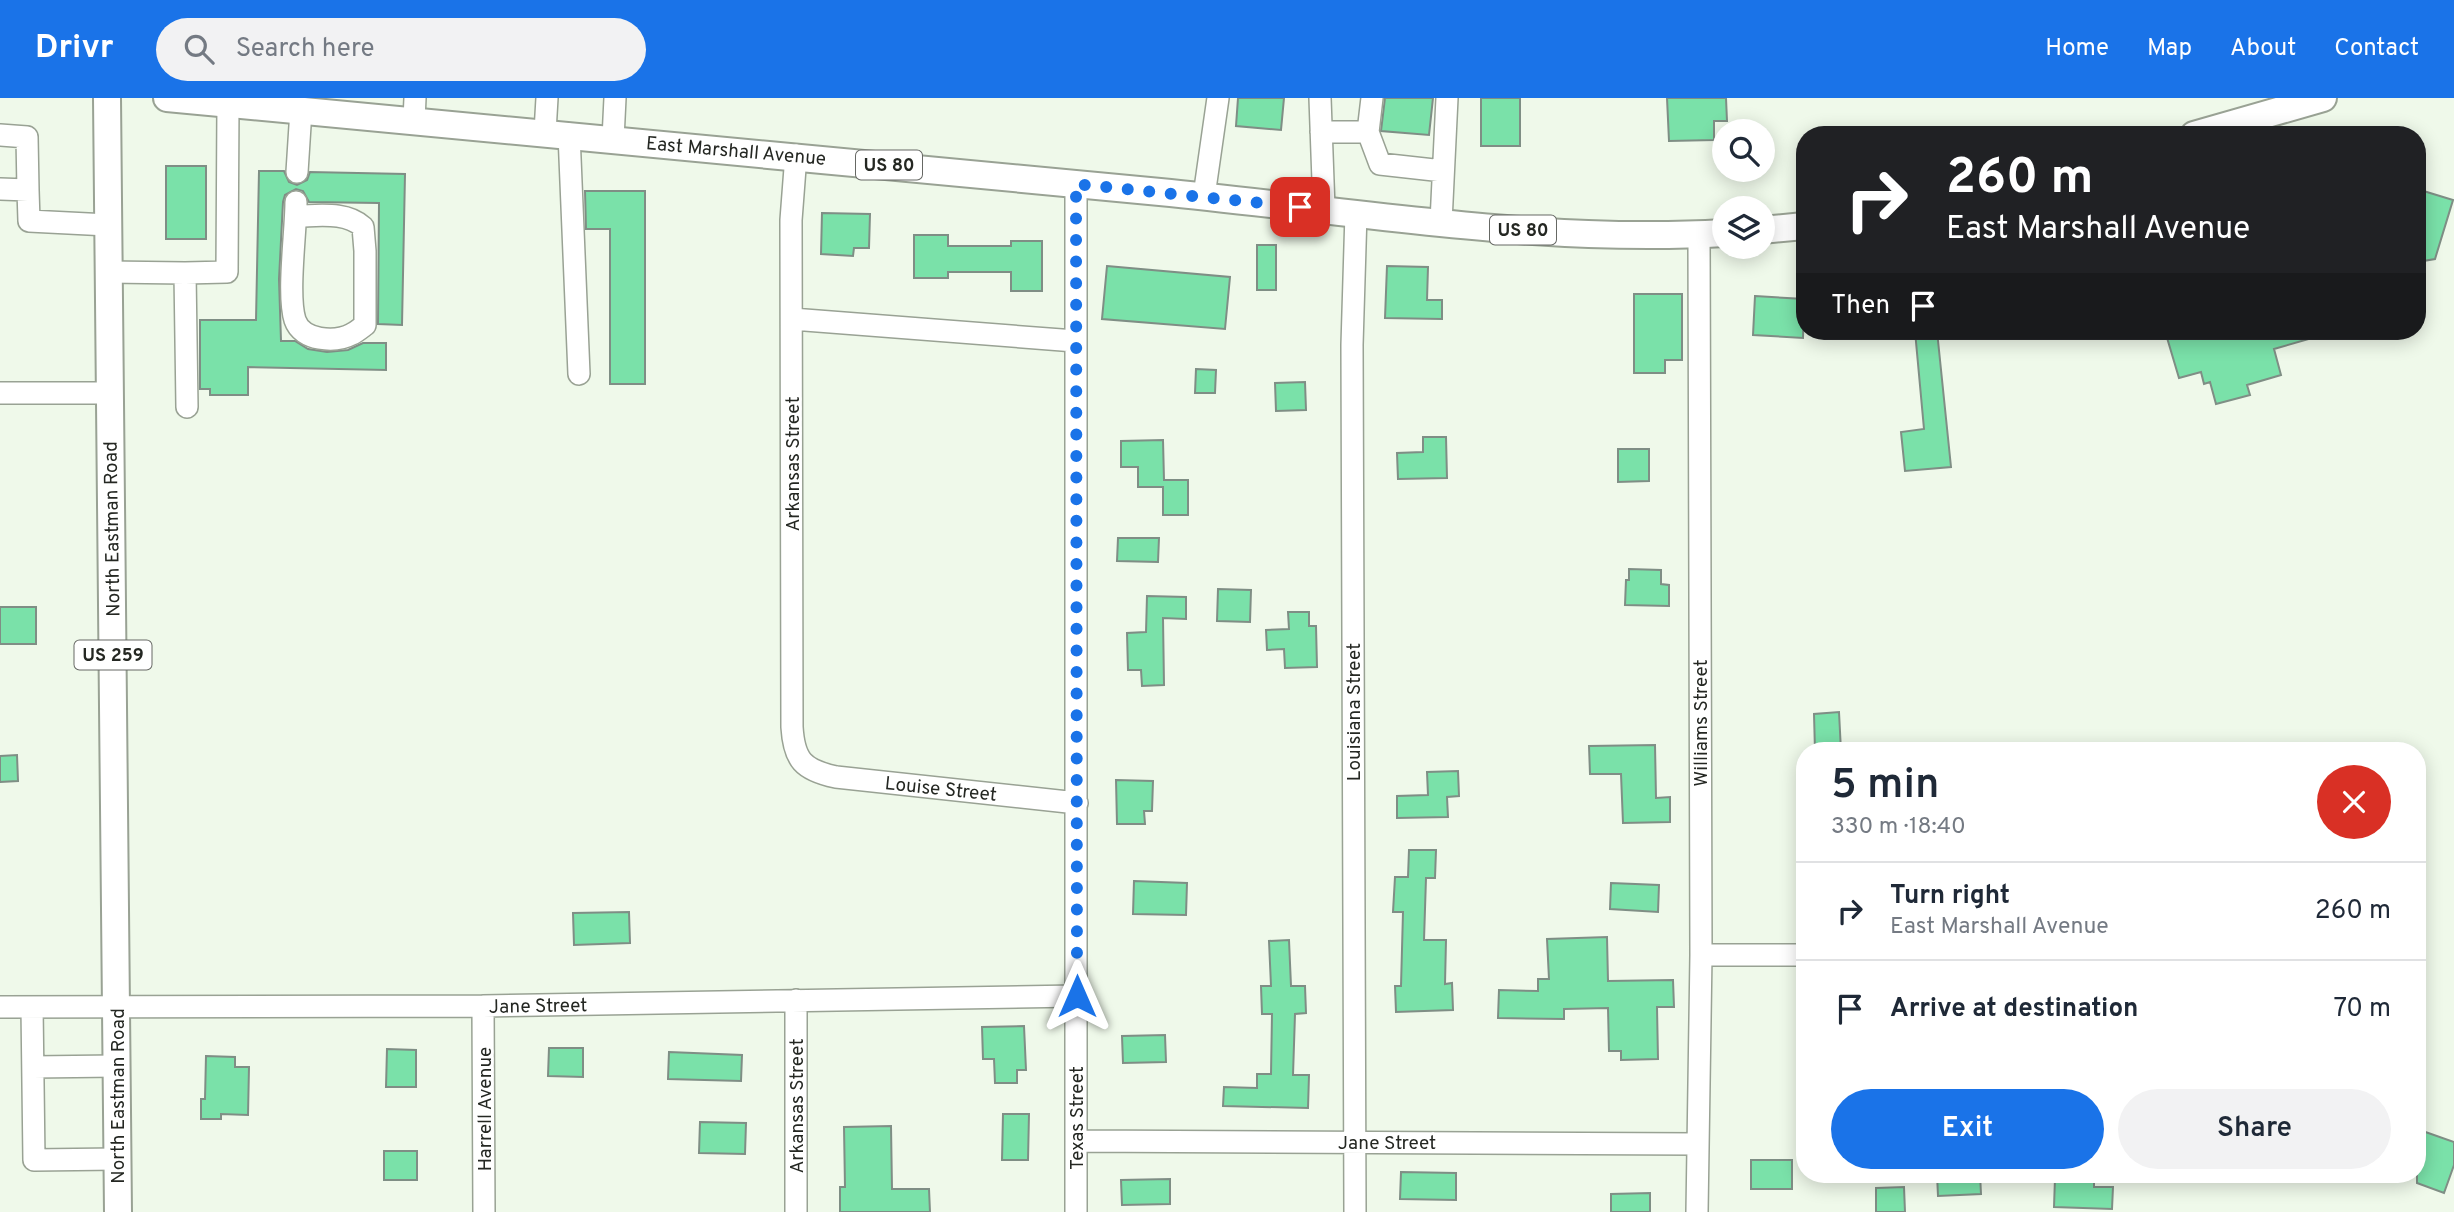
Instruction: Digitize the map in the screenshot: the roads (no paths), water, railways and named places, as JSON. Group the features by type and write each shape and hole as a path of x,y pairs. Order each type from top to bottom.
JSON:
{"main road":[{"name":"North Eastman Road","path":"107,98 118,1212"},
{"name":"East Marshall Avenue","path":"167,98 228,104 414,109 557,133 1204,196 1441,222 1592,234 1711,234"},
{"path":"2225,126 2323,98"},
{"path":"1775,229 1796,227"}],"street":[{"path":"547,98 557,133 579,374"},
{"path":"613,139 615,98"},
{"path":"1204,196 1218,98"},
{"path":"1320,98 1324,209"},
{"path":"1371,98 1368,132 1380,164 1443,171"},
{"path":"1441,222 1447,98"},
{"path":"108,272 227,272 228,104"},
{"path":"288,105 297,172"},
{"path":"1321,132 1368,132"},
{"path":"0,135 27,138 29,221 108,225"},
{"name":"Arkansas Street","path":"796,155 791,220 792,727 797,755 807,768"},
{"name":"Texas Street","path":"1076,184 1076,1212"},
{"path":"0,189 28,190"},
{"path":"296,209 343,216 355,220 363,227 365,325 350,335 323,339 307,335 296,323 293,296 296,209"},
{"name":"Louisiana Street","path":"1355,1212 1352,345 1356,213"},
{"name":"Williams Street","path":"1697,1212 1711,234"},
{"path":"185,273 187,407"},
{"path":"792,318 1075,341"},
{"path":"0,393 110,393"},
{"name":"Louise Street","path":"807,768 836,777 1077,803"},
{"path":"1701,955 1796,955"},
{"name":"Jane Street","path":"0,1007 483,1006 1077,996"},
{"name":"Arkansas Street","path":"796,1000 796,1212"},
{"name":"Harrell Avenue","path":"483,1006 484,1212"},
{"path":"32,1007 34,1160 117,1159"},
{"path":"33,1067 116,1066"},
{"name":"Jane Street","path":"1076,1141 1698,1144"}]}
